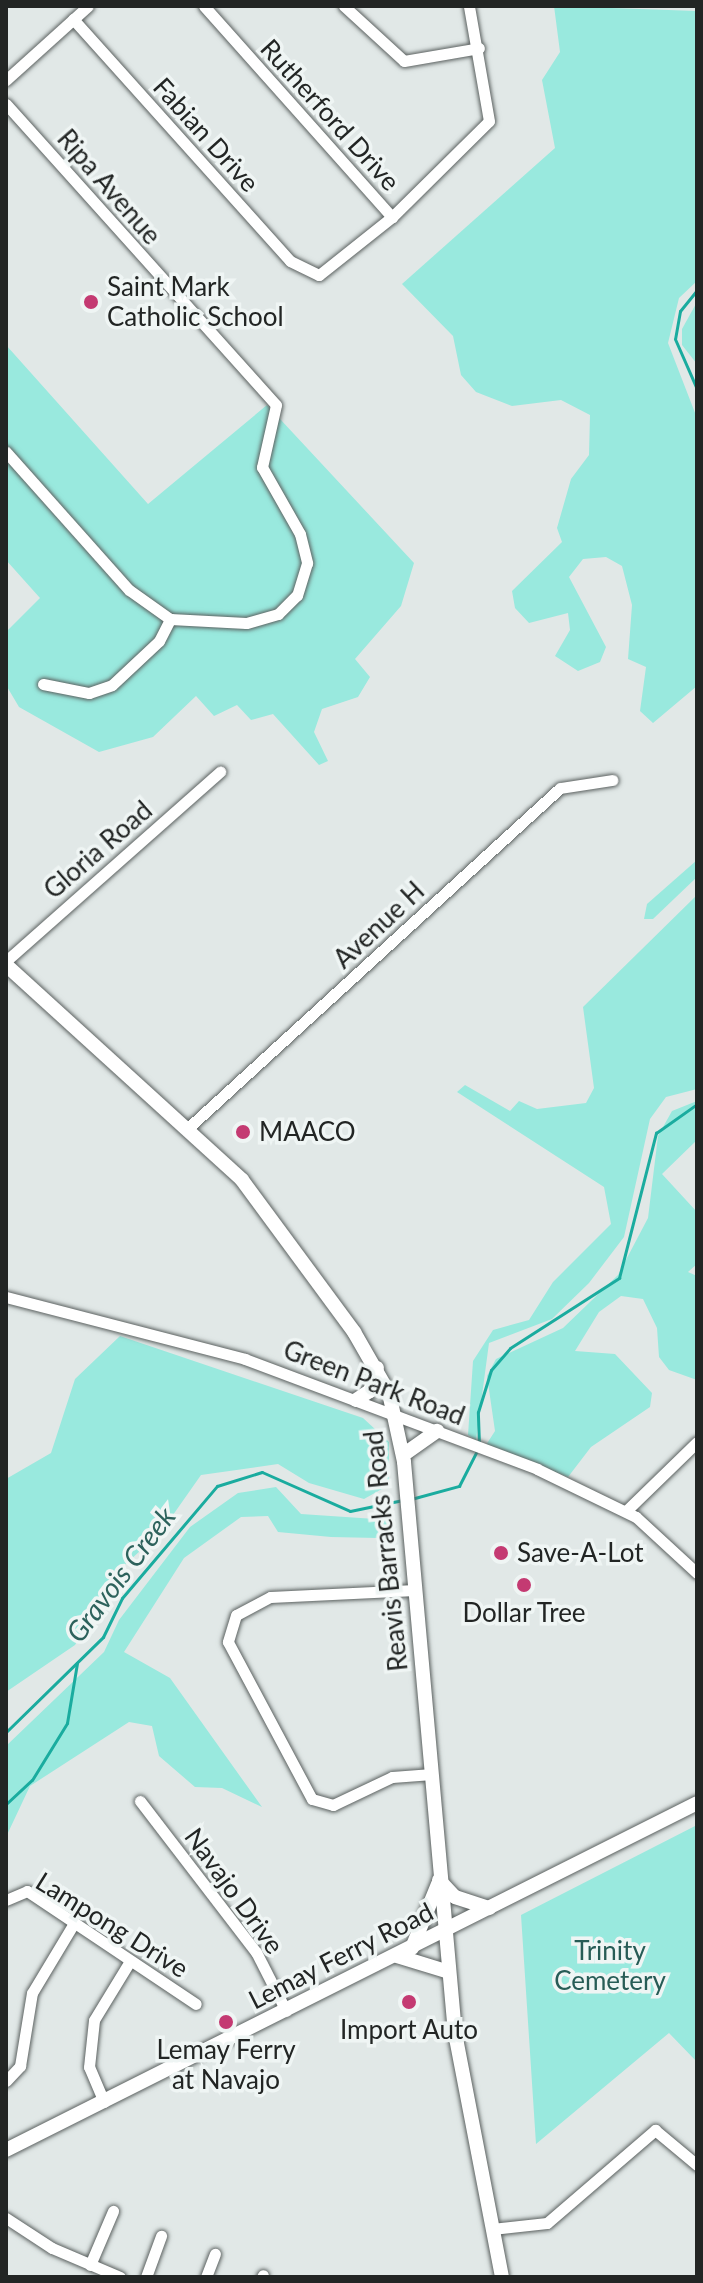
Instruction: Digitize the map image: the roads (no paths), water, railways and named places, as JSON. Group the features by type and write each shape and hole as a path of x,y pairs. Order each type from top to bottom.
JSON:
{"main road":[{"name":"Reavis Barracks Road","path":"7,967 187,1129 262,1203 377,1368 397,1415 404,1458 444,1931 502,2277"},
{"path":"356,1400 371,1390 377,1368"},
{"path":"404,1458 437,1431"},
{"name":"Lemay Ferry Road","path":"6,2150 697,1803"},
{"path":"412,1948 439,1880 455,1897 489,1908"},
{"path":"396,1956 449,1972"}],"street":[{"path":"6,80 88,6"},
{"name":"Rutherford Drive","path":"204,6 392,217"},
{"path":"344,6 404,61 479,48"},
{"path":"392,217 489,121 479,48 469,6"},
{"name":"Fabian Drive","path":"73,19 290,261 312,274 335,268 392,217"},
{"name":"Ripa Avenue","path":"6,104 276,405 262,467 300,534 307,563 297,595 278,614 246,623 170,619"},
{"path":"6,452 129,590 170,619 159,641 112,685 89,693 43,684"},
{"name":"Gloria Road","path":"7,967 220,772"},
{"name":"Avenue H","path":"187,1129 560,788 612,780"},
{"name":"Green Park Road","path":"6,1297 245,1359 488,1450 626,1511 697,1573"},
{"path":"626,1511 697,1442"},
{"path":"415,1590 270,1597 236,1615 227,1632 312,1799 333,1805 392,1777 432,1774"},
{"name":"Navajo Drive","path":"140,1801 242,1932 286,2011"},
{"name":"Lampong Drive","path":"6,1900 27,1891 196,2004"},
{"path":"6,2081 20,2066 32,1993 74,1923"},
{"path":"104,2102 89,2067 94,2020 130,1961"},
{"path":"492,2229 547,2223 655,2130 697,2165"},
{"path":"90,2265 113,2211"},
{"path":"6,2218 90,2265 120,2277"},
{"path":"146,2277 161,2236"},
{"path":"206,2277 215,2254"}],"waterway":[{"name":"Gravois Creek","path":"697,290 680,311 675,339 697,389"},
{"name":"Gravois Creek","path":"479,1445 478,1412 491,1370 510,1348 619,1278 656,1133 697,1104"},
{"name":"Gravois Creek","path":"411,1499 459,1486 476,1452"},
{"name":"Gravois Creek","path":"6,1732 103,1637 122,1598 217,1486 262,1472 350,1511 403,1500"},
{"path":"6,1804 32,1780 67,1723 77,1663"}],"place":[{"name":"Saint Mark Catholic School","path":"91,302"},
{"name":"MAACO","path":"243,1132"},
{"name":"Save-A-Lot","path":"501,1553"},
{"name":"Dollar Tree","path":"524,1585"},
{"name":"Import Auto","path":"409,2002"},
{"name":"Lemay Ferry at Navajo","path":"226,2022"}],"park label":[{"name":"Trinity Cemetery","path":"610,1966"}]}
